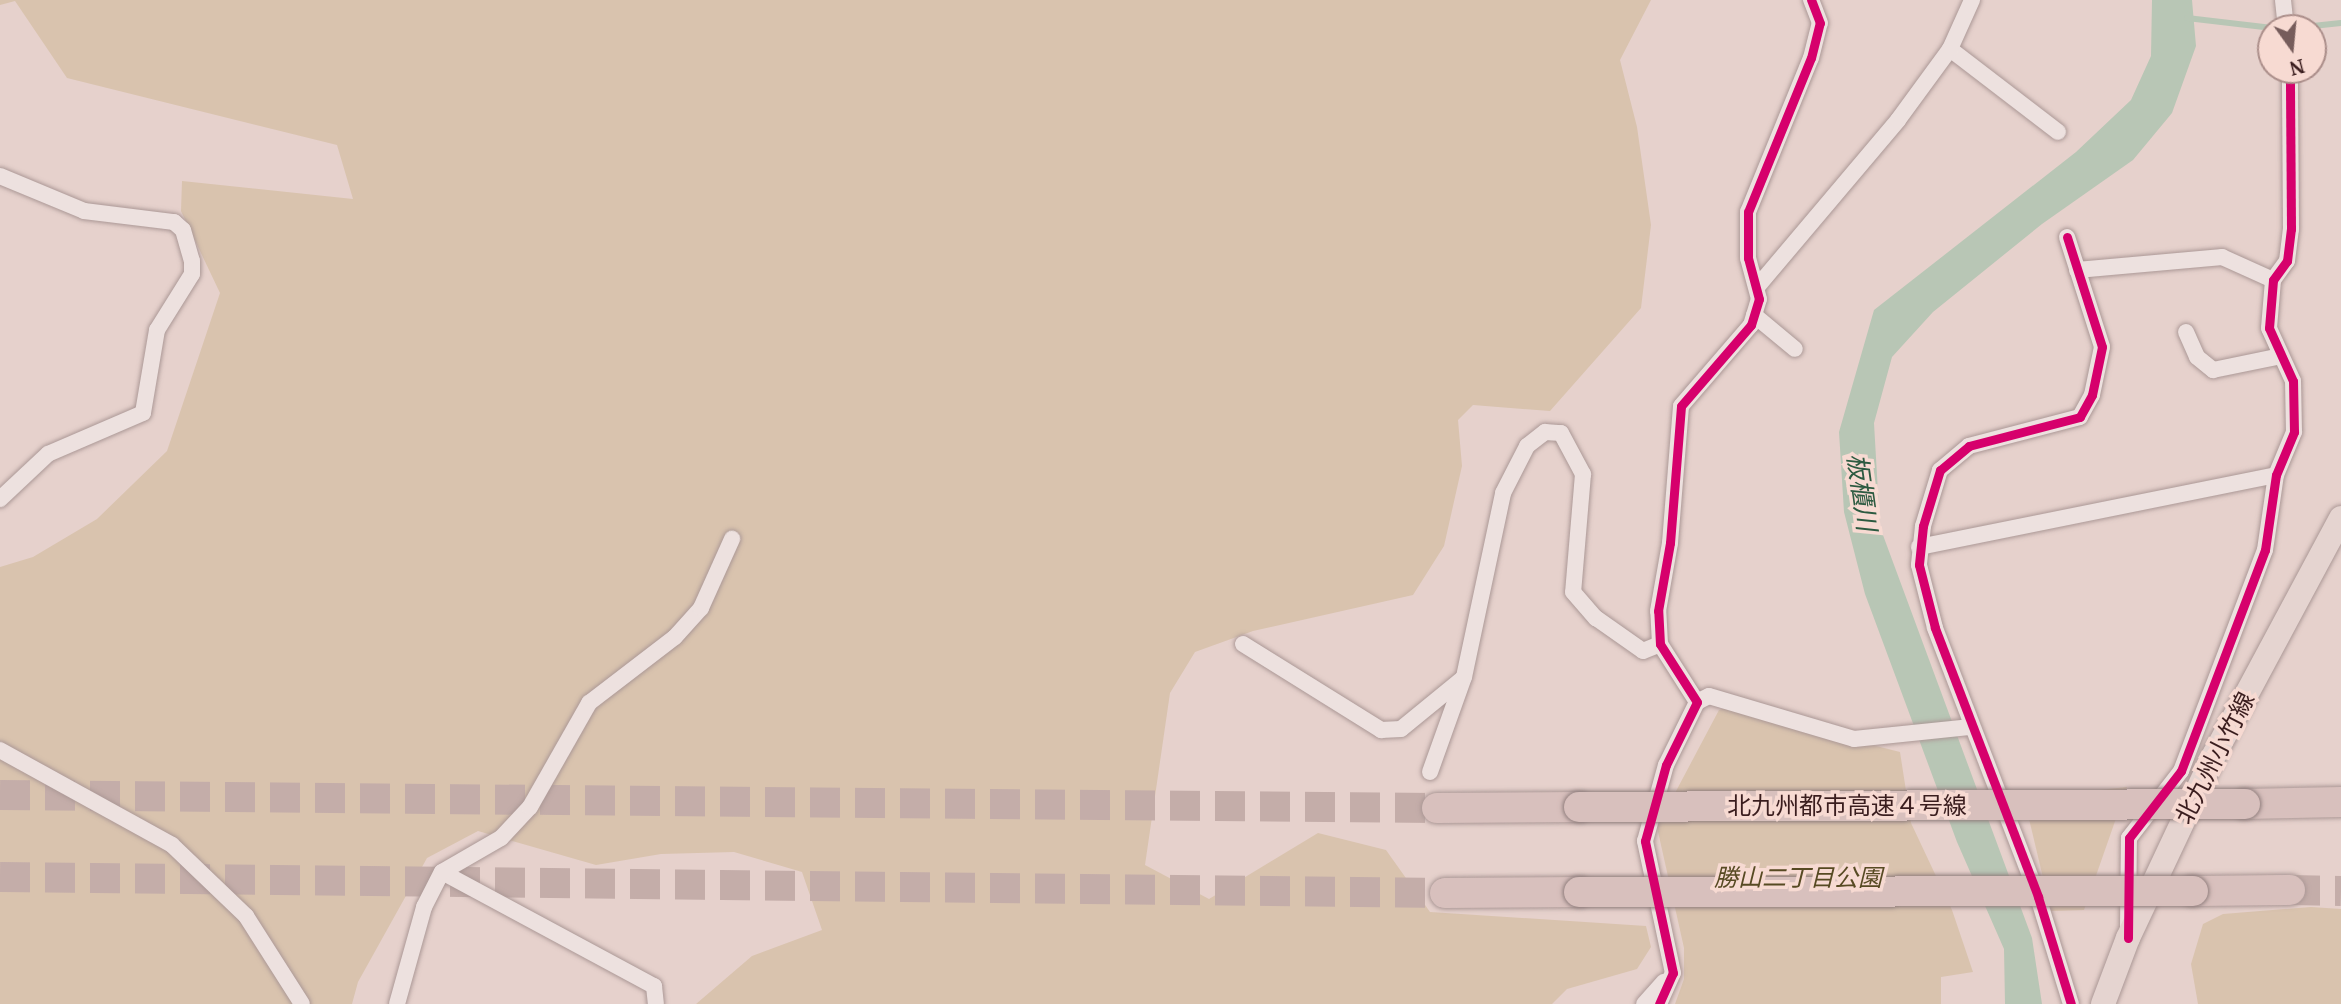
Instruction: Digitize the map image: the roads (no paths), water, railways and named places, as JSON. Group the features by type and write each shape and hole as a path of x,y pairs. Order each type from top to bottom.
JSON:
{"highway":[{"name":"北九州都市高速４号線","path":"1437,808 2341,802"},
{"path":"1445,892 2290,890"}],"main road":[{"name":"北九州小竹線","path":"2104,1004 2127,938 2214,755 2341,519"}],"street":[{"path":"1698,702 1660,645 1658,611 1670,543 1681,406 1754,315 1757,287 1748,258 1748,212 1811,58 1820,23 1811,0"},
{"path":"1757,287 1898,120 1950,49 1972,0"},
{"path":"1950,49 2058,132"},
{"path":"2127,938 2129,838 2181,771 2265,550 2276,475 2294,432 2293,381 2269,328 2273,280 2287,261 2291,229 2290,84"},
{"path":"0,176 84,211 174,222 183,230 192,261 192,274 157,330 143,413 48,454 0,499"},
{"path":"2067,237 2102,347 2092,395 2080,417 1969,446 1940,470 1919,547 1935,628 1966,728 2038,897 2071,1004"},
{"path":"2077,270 2222,257 2273,280"},
{"path":"1754,315 1795,349"},
{"path":"2186,332 2197,357 2213,370 2281,356"},
{"path":"1430,772 1464,677 1503,493 1527,446 1545,432 1561,433 1583,474 1573,593 1596,618 1643,651 1660,645"},
{"path":"1919,547 2276,475"},
{"path":"397,1004 424,907 442,872 501,838 530,807 589,703 674,636 701,608 732,539"},
{"path":"1243,644 1381,730 1401,729 1464,677"},
{"path":"1659,1004 1673,973 1645,841 1667,765 1698,702 1709,696 1854,740 1902,737 1966,728"},
{"path":"0,750 172,845 246,916 302,1004"},
{"path":"442,872 654,986 656,1004"},
{"path":"1644,1004 1673,973"}],"water":[{"name":"板櫃川","path":"2152,0 2192,0 2196,46 2172,113 2133,160 2042,224 1933,312 1892,357 1874,423 1880,527 2032,938 2042,1004 2005,1004 2004,949 1957,842 1865,594 1844,512 1839,432 1874,310 2076,152 2131,100 2151,56"}],"waterway":[{"path":"2187,18 2257,26"},
{"path":"2327,24 2341,23"}],"tunnel":[{"path":"0,795 1437,808"},
{"path":"0,877 1445,893"},
{"path":"2290,890 2341,891"}],"park label":[{"name":"勝山二丁目公園","path":"1798,878"}]}
